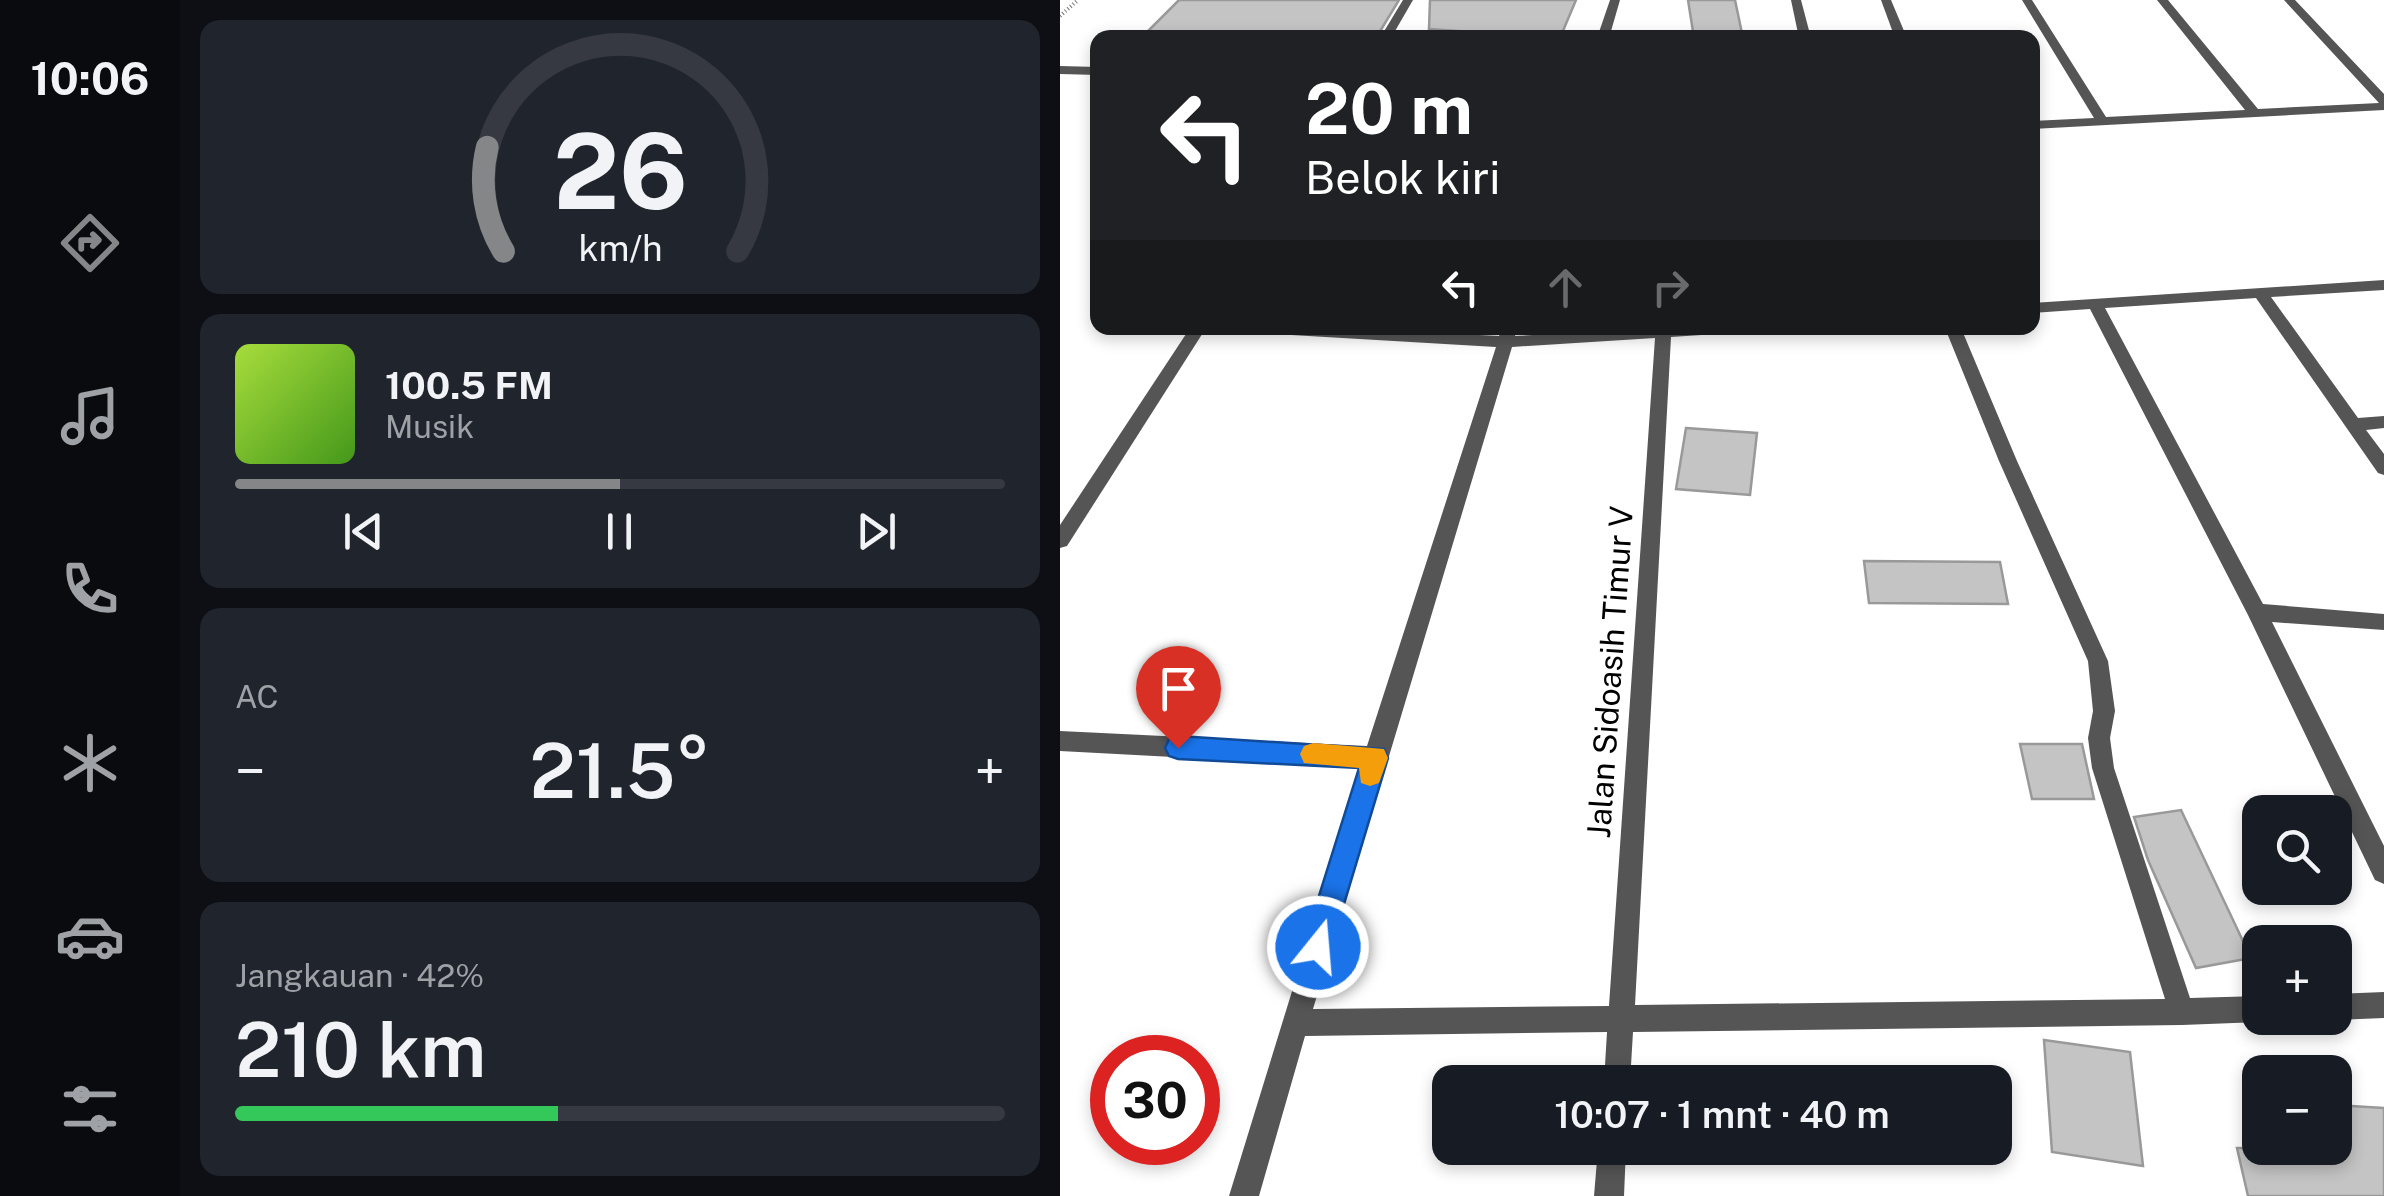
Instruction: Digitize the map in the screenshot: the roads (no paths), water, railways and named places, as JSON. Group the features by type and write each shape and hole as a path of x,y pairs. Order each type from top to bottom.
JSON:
{"street":[{"path":"1389,30 1408,0"},
{"path":"1606,30 1616,0"},
{"path":"1796,0 1804,30"},
{"path":"1886,0 1898,30"},
{"path":"2027,0 2102,122"},
{"path":"2162,0 2256,114"},
{"path":"2289,0 2384,104"},
{"path":"1060,70 1090,71"},
{"path":"2040,126 2384,104"},
{"path":"2040,307 2384,285"},
{"path":"2260,294 2384,468"},
{"path":"2095,304 2257,612 2384,872"},
{"path":"1060,541 1193,335"},
{"path":"1244,1196 1507,335"},
{"name":"Jalan Sidoasih Timur V","path":"1617,1065 1663,335"},
{"path":"1956,335 2098,661 2104,711 2100,738 2104,768 2182,1012"},
{"path":"2351,425 2384,422"},
{"path":"2257,612 2384,622"},
{"path":"1060,741 1375,758"},
{"path":"2352,1006 2384,1005"},
{"path":"1295,1023 1621,1016 1950,1018 2242,1010"},
{"path":"1610,1196 1611,1165"}]}
